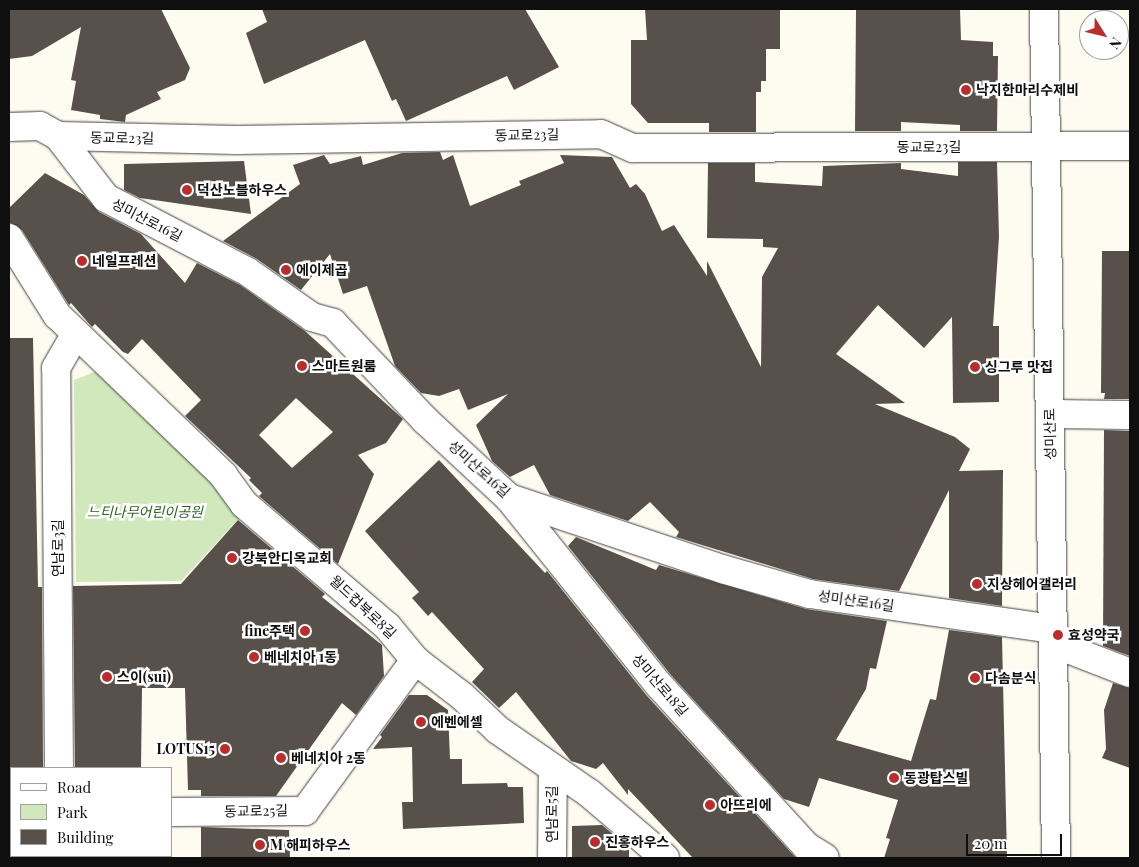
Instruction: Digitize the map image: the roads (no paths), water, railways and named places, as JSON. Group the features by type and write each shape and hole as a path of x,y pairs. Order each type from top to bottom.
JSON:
{"street":[{"name":"성미산로","path":"1044,9 1055,636 1056,858"},
{"name":"동교로23길","path":"9,127 40,126 58,136 236,140 601,134 633,148 1130,146"},
{"name":"성미산로16길","path":"58,136 106,198 248,272 312,317 333,323 425,420 509,498 722,569 810,594 1055,636 1130,674"},
{"name":"월드컵북로8길","path":"9,238 57,315 223,475 244,504 387,626 414,660 462,696 498,730 589,793 665,858"},
{"name":"연남로3길","path":"59,767 56,368 76,334"},
{"path":"1050,414 1130,414"},
{"name":"성미산로18길","path":"509,498 659,685 806,846 825,858"},
{"name":"동교로25길","path":"172,812 305,811 414,660"},
{"name":"연남로5길","path":"552,858 553,769"}],"place":[{"name":"낙지한마리수제비","path":"966,90"},
{"name":"덕산노블하우스","path":"187,190"},
{"name":"네일프레션","path":"82,261"},
{"name":"에이제곱","path":"286,270"},
{"name":"스마트원룸","path":"302,366"},
{"name":"싱그루 맛집","path":"975,367"},
{"name":"강북안디옥교회","path":"232,558"},
{"name":"지상헤어갤러리","path":"977,584"},
{"name":"fine주택","path":"305,631"},
{"name":"효성약국","path":"1058,635"},
{"name":"베네치아 1동","path":"254,657"},
{"name":"스이(sui)","path":"107,677"},
{"name":"다솜분식","path":"975,678"},
{"name":"에벤에셀","path":"421,722"},
{"name":"LOTUS15","path":"225,749"},
{"name":"베네치아 2동","path":"281,758"},
{"name":"동광탑스빌","path":"894,778"},
{"name":"아뜨리에","path":"710,805"},
{"name":"진홍하우스","path":"595,842"},
{"name":"M 해피하우스","path":"260,845"}],"park label":[{"name":"느티나무어린이공원","path":"145,512"}]}
